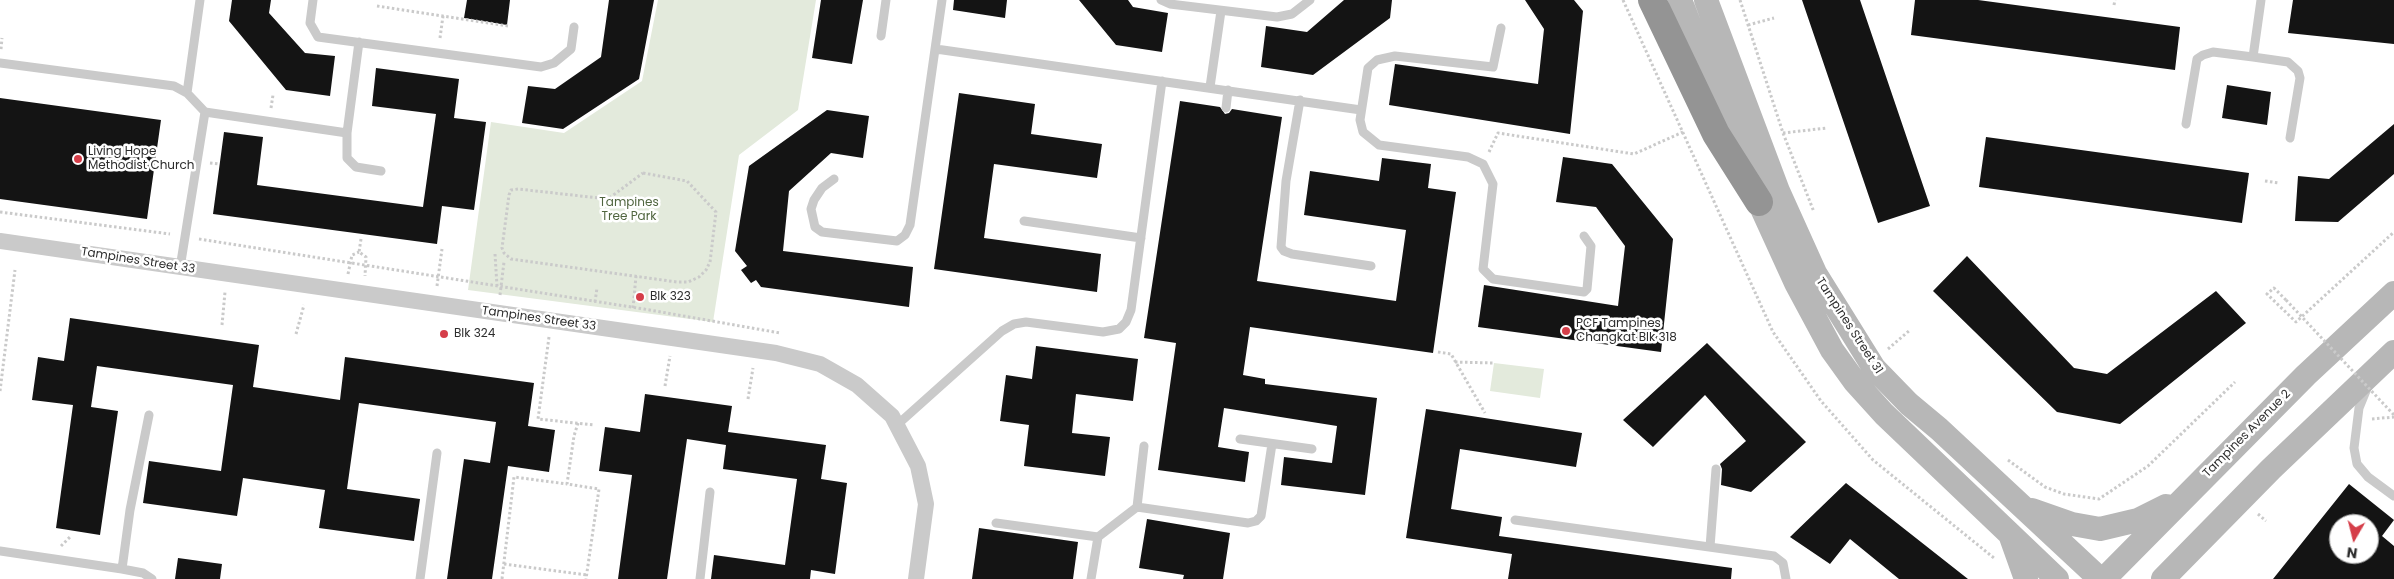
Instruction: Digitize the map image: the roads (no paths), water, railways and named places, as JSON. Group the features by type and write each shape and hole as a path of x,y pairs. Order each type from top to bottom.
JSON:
{"highway":[{"path":"1652,0 1716,134 1759,202"}],"main road":[{"name":"Tampines Street 31","path":"1680,0 1759,202 1796,283 1832,350 1855,382 1884,414 2057,579"},
{"name":"Tampines Street 31","path":"1706,0 1775,182 1815,273 1874,368 1909,404 2100,579"},
{"name":"Tampines Avenue 2","path":"2104,579 2179,501 2306,375 2394,293"},
{"path":"2163,579 2271,469 2394,352"},
{"path":"2022,507 2072,524 2100,529 2138,520 2179,501"},
{"path":"2008,531 2026,579"}],"street":[{"name":"Tampines Street 33","path":"0,241 776,353 820,364 857,385 892,416 918,466 926,504 916,579"}],"lane":[{"path":"187,93 200,0"},
{"path":"313,0 310,22 318,37 541,67 554,63 570,49 574,27"},
{"path":"881,36 886,0"},
{"path":"834,179 822,188 814,200 812,209 815,227 822,232 897,241 905,235 910,225 942,0"},
{"path":"1161,0 1170,4 1282,17 1300,9 1310,0"},
{"path":"2253,57 2261,0"},
{"path":"1210,87 1221,10"},
{"path":"1501,28 1493,67 1394,56 1377,60 1368,68 1360,120 1363,132 1379,145 1468,157 1483,164 1493,184 1483,269 1493,279 1584,292 1587,289 1591,246 1584,236"},
{"path":"359,42 347,133 347,158 356,167 381,171"},
{"path":"936,49 1362,110"},
{"path":"2186,124 2197,59 2202,54 2212,52 2253,57 2288,62 2298,72 2300,78 2290,138"},
{"path":"0,63 174,86 187,93 205,112 347,133"},
{"path":"897,425 1002,331 1014,324 1026,322 1103,332 1119,329 1126,322 1131,310 1162,81"},
{"path":"1226,108 1228,90"},
{"path":"1300,100 1286,181 1281,247 1284,251 1292,254 1371,266"},
{"path":"180,268 205,112"},
{"path":"1024,221 1141,238"},
{"path":"2374,371 2359,408 2354,448 2358,464 2368,477 2394,496"},
{"path":"122,569 130,510 148,415"},
{"path":"1240,439 1312,449"},
{"path":"1091,579 1098,537 1137,507 1248,523 1256,521 1261,516 1272,444"},
{"path":"1137,507 1144,446"},
{"path":"420,579 437,453"},
{"path":"1710,547 1716,469"},
{"path":"700,579 710,492"},
{"path":"1515,520 1774,556 1783,564 1786,579"},
{"path":"996,523 1098,537"},
{"path":"0,561 1,551 122,569 143,573 152,579"}],"place":[{"name":"Living Hope Methodist Church","path":"78,159"},
{"name":"Blk 323","path":"640,297"},
{"name":"PCF Tampines Changkat Blk 318","path":"1566,331"},
{"name":"Blk 324","path":"444,334"}],"park label":[{"name":"Tampines Tree Park","path":"629,210"}]}
